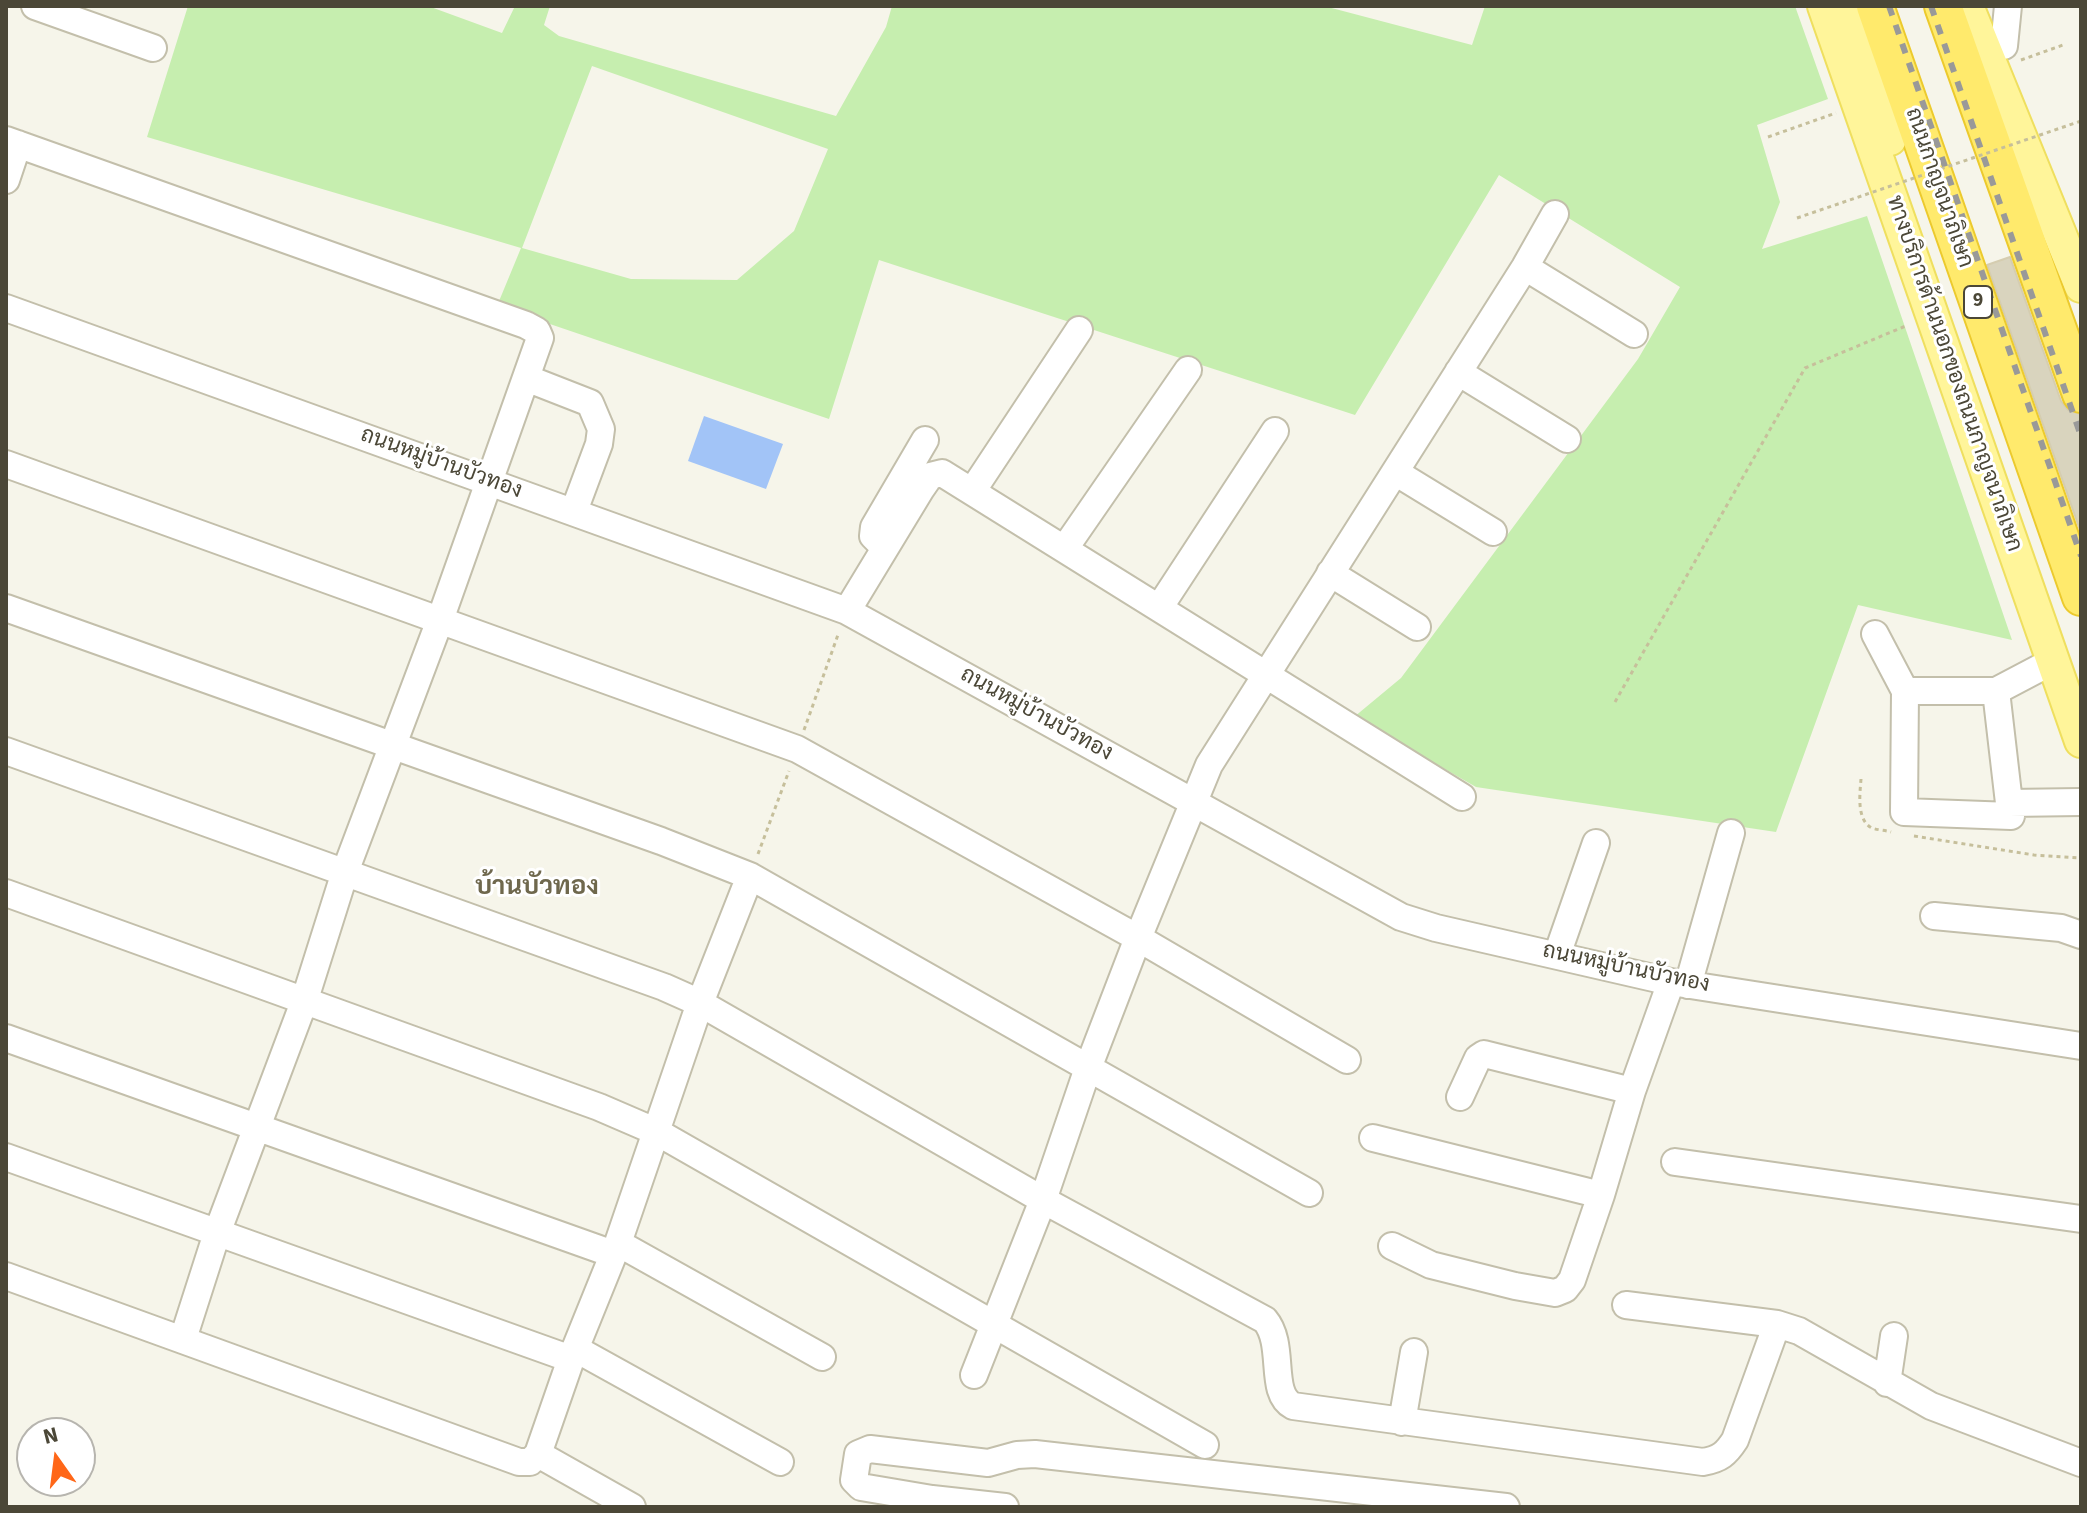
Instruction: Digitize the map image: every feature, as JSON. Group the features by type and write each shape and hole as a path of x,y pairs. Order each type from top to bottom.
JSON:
{"highway":[{"name":"ถนนกาญจนาภิเษก","path":"1875,6 2081,597"},
{"path":"1943,6 2081,394"}],"main road":[{"name":"ทางบริการด้านนอกของถนนกาญจนาภิเษก","path":"1824,6 2081,741"},
{"path":"1852,6 1868,51 1936,327"},
{"path":"1967,6 2081,285"},
{"path":"1991,6 2081,285"}],"street":[{"path":"35,6 153,48"},
{"path":"2007,55 2008,6"},
{"path":"6,180 12,142 526,325 537,331 540,338 440,620 345,872 304,1002 217,1233 183,1339"},
{"path":"974,1375 1043,1200 1088,1068 1138,938 1209,765 1525,267 1555,214"},
{"path":"1525,267 1634,334"},
{"name":"ถนนหมู่บ้านบัวทอง","path":"6,308 847,611 1401,917 1436,928 1680,983 2081,1046"},
{"path":"964,485 1079,330"},
{"path":"1065,548 1188,370"},
{"path":"1458,372 1567,439"},
{"path":"526,378 590,403 600,422 599,444 574,511"},
{"path":"1159,608 1275,431"},
{"path":"884,547 873,536 874,527 925,440"},
{"path":"6,464 797,749 1138,938 1347,1060"},
{"path":"1395,472 1493,532"},
{"path":"847,611 930,476 942,473 1462,797"},
{"path":"1330,573 1417,627"},
{"path":"6,608 661,841 750,876 1309,1193"},
{"path":"1875,634 1905,691 1904,812 2011,816 1996,691"},
{"path":"1905,691 1996,691 2053,661"},
{"path":"6,751 664,987 700,1003 1043,1200 1265,1320 1275,1336 1280,1389 1287,1403 1293,1406 1703,1462 1726,1454 1735,1440 1777,1324"},
{"path":"2009,803 2081,802"},
{"path":"1392,1246 1431,1265 1515,1286 1555,1293 1565,1289 1572,1280 1601,1195 1632,1091 1680,983 1731,833"},
{"path":"1557,955 1596,843"},
{"path":"6,1276 519,1462 530,1462 538,1454 573,1354 616,1248 700,1003 750,876"},
{"path":"6,893 599,1107 657,1132 1205,1445"},
{"path":"1934,916 2061,928 2081,935"},
{"path":"6,1038 256,1127 616,1248 822,1357"},
{"path":"1460,1097 1478,1058 1484,1054 1632,1091"},
{"path":"1373,1138 1601,1195"},
{"path":"6,1157 217,1233 573,1354 780,1462"},
{"path":"1675,1162 2081,1219"},
{"path":"1626,1305 1777,1324 1799,1331 1931,1406 2081,1463"},
{"path":"1887,1383 1894,1336"},
{"path":"1402,1422 1414,1352"},
{"path":"1005,1507 861,1487 854,1480 858,1454 870,1449 988,1463 1017,1455 1035,1454 1506,1507"},
{"path":"538,1454 632,1507"}],"path":[{"path":"2007,55 2063,45"},
{"path":"1768,137 1859,105"},
{"path":"1797,218 2081,121"},
{"path":"1615,702 1805,368 1936,327"}],"green space":[{"path":"188,6 428,6 502,33 515,6 550,6 544,25 559,36 836,116 886,27 892,6 1324,6 1472,45 1485,6 1795,6 1828,99 1757,125 1780,202 1762,249 1867,216 2012,640 1858,605 1776,832 1476,787 1354,717 1401,678 1638,359 1680,287 1499,175 1355,415 879,260 829,419 497,306 521,248 147,137","holes":["592,66 828,149 794,231 737,280 631,279 522,248"]}],"water":[{"path":"704,416 783,444 766,489 688,461"}],"building":[{"path":"2010,257 2061,401 2068,410 2081,414 2081,533 1987,265"}],"railway":[{"path":"1889,6 2081,556"},
{"path":"1931,6 2081,436"}],"district":[{"name":"บ้านบัวทอง","path":"537,888"}]}
